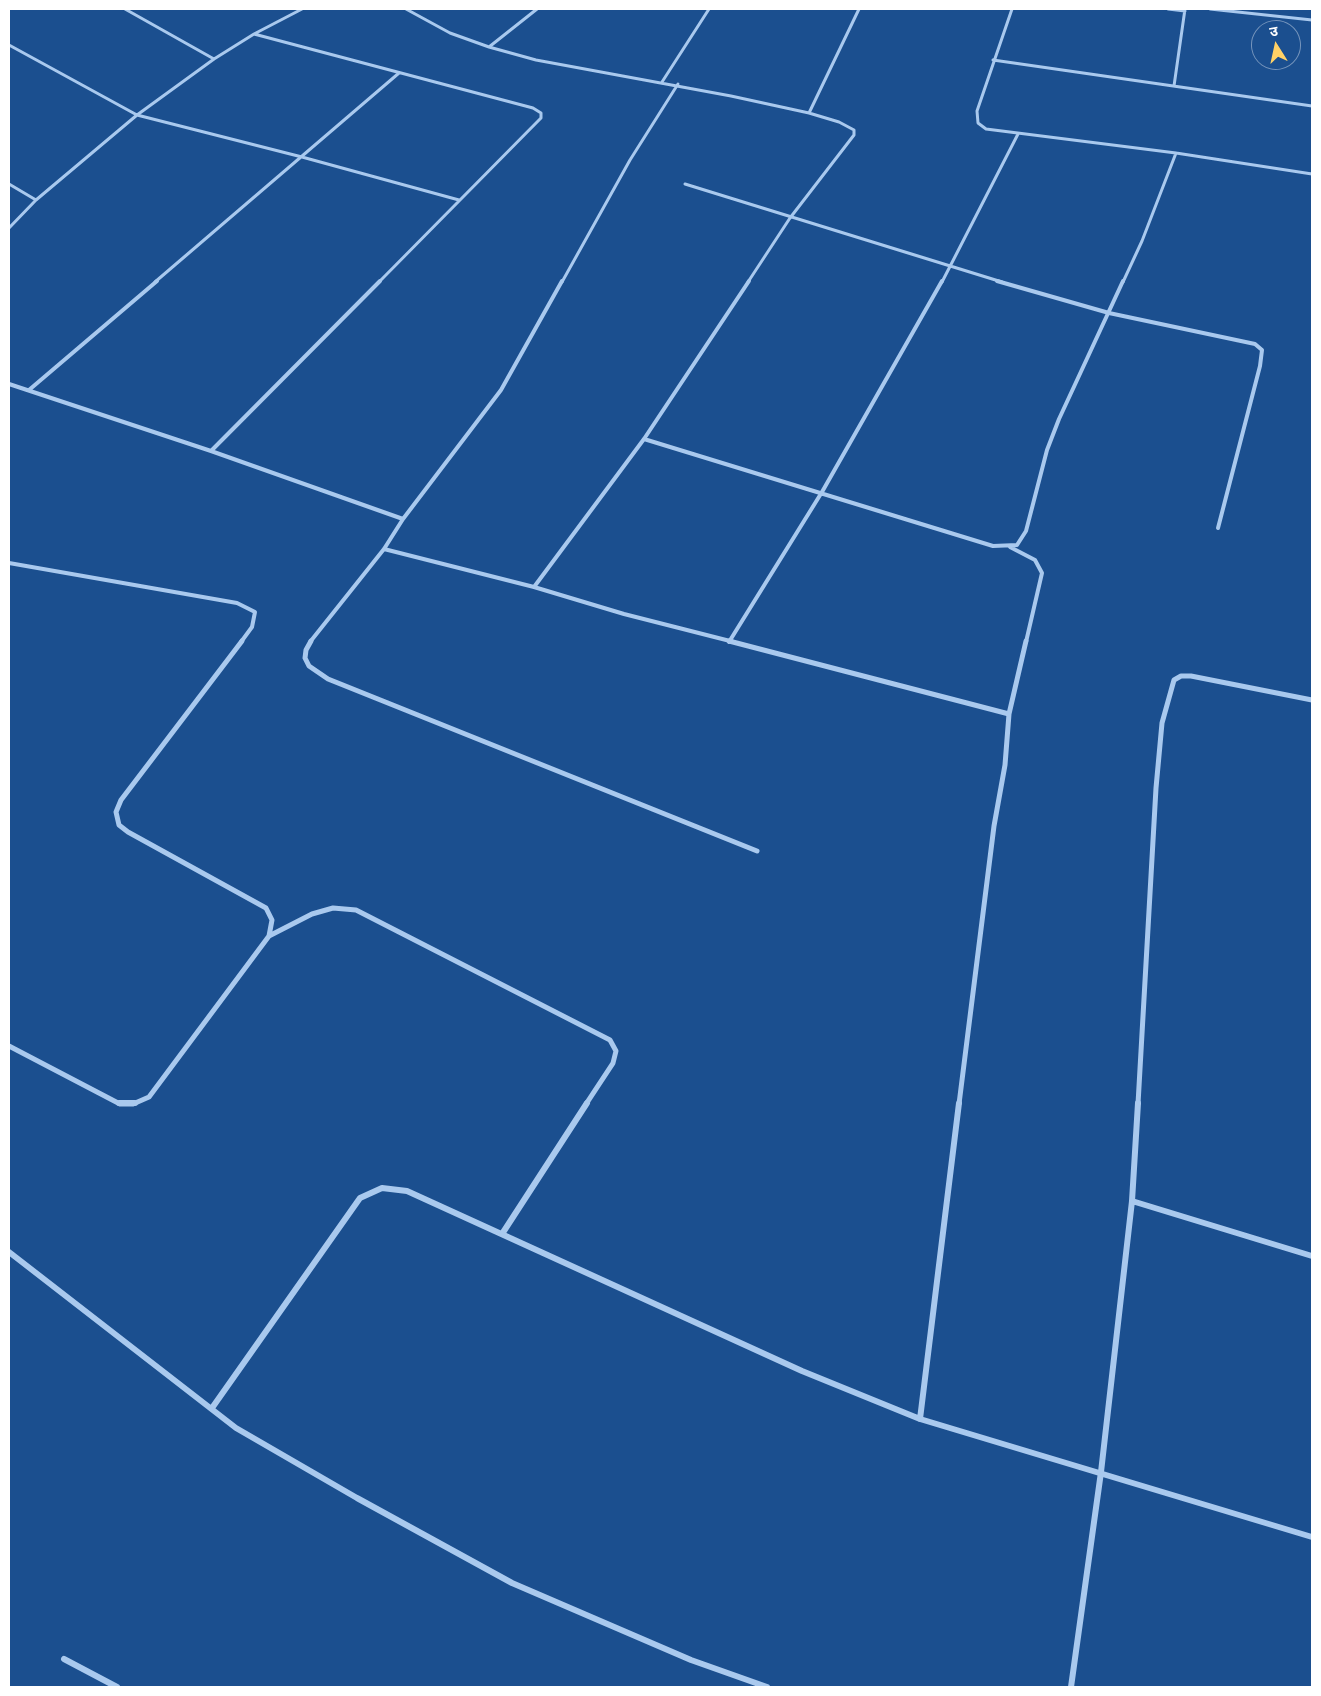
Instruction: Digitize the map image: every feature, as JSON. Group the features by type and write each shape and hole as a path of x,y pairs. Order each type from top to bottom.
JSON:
{"street":[{"path":"125,9 214,59"},
{"path":"9,228 36,200 137,116 214,59 254,34 302,9"},
{"path":"406,9 450,32 489,47 560,66 678,84 809,113 848,125 854,130 854,135 790,218 644,439 534,587"},
{"path":"489,47 536,9"},
{"path":"662,82 709,9"},
{"path":"809,113 859,9"},
{"path":"1012,9 993,60 976,119 986,129 1176,153 1312,174"},
{"path":"1168,9 1185,10 1174,86"},
{"path":"1210,9 1312,20"},
{"path":"211,451 541,118 541,113 533,108 254,34"},
{"path":"9,45 137,116 302,157 459,200"},
{"path":"993,60 1312,106"},
{"path":"29,390 399,73"},
{"path":"678,84 630,160 501,390 403,520 384,549 310,642 305,658 309,666 328,679 757,851"},
{"path":"729,642 822,492 950,267 1018,134"},
{"path":"644,439 822,492 993,546 1010,547 1017,545 1026,531 1047,450 1056,427 1142,241 1176,153"},
{"path":"9,184 36,200"},
{"path":"686,184 950,267 1109,312 1255,344 1262,350 1260,366 1218,528"},
{"path":"9,384 211,451 403,520"},
{"path":"920,1420 994,826 1005,765 1009,714 1042,573 1039,564 1035,560 1010,547"},
{"path":"384,549 534,587 624,614 729,642 1009,714"},
{"path":"9,563 237,603 255,612 252,627 198,701 121,800 116,812 119,824 128,832 266,908 272,920 269,936 149,1097 133,1104 120,1104 9,1046"},
{"path":"1071,1687 1101,1472 1132,1201 1156,788 1162,723 1174,680 1181,676 1191,676 1312,700"},
{"path":"269,936 312,914 333,908 356,910 610,1040 616,1051 613,1063 502,1234"},
{"path":"212,1408 360,1198 382,1188 407,1191 802,1371 920,1420 1101,1472 1312,1537"},
{"path":"1132,1201 1312,1256"},
{"path":"9,1252 236,1428 357,1498 512,1583 691,1660 768,1687"},
{"path":"64,1658 117,1687"}]}
